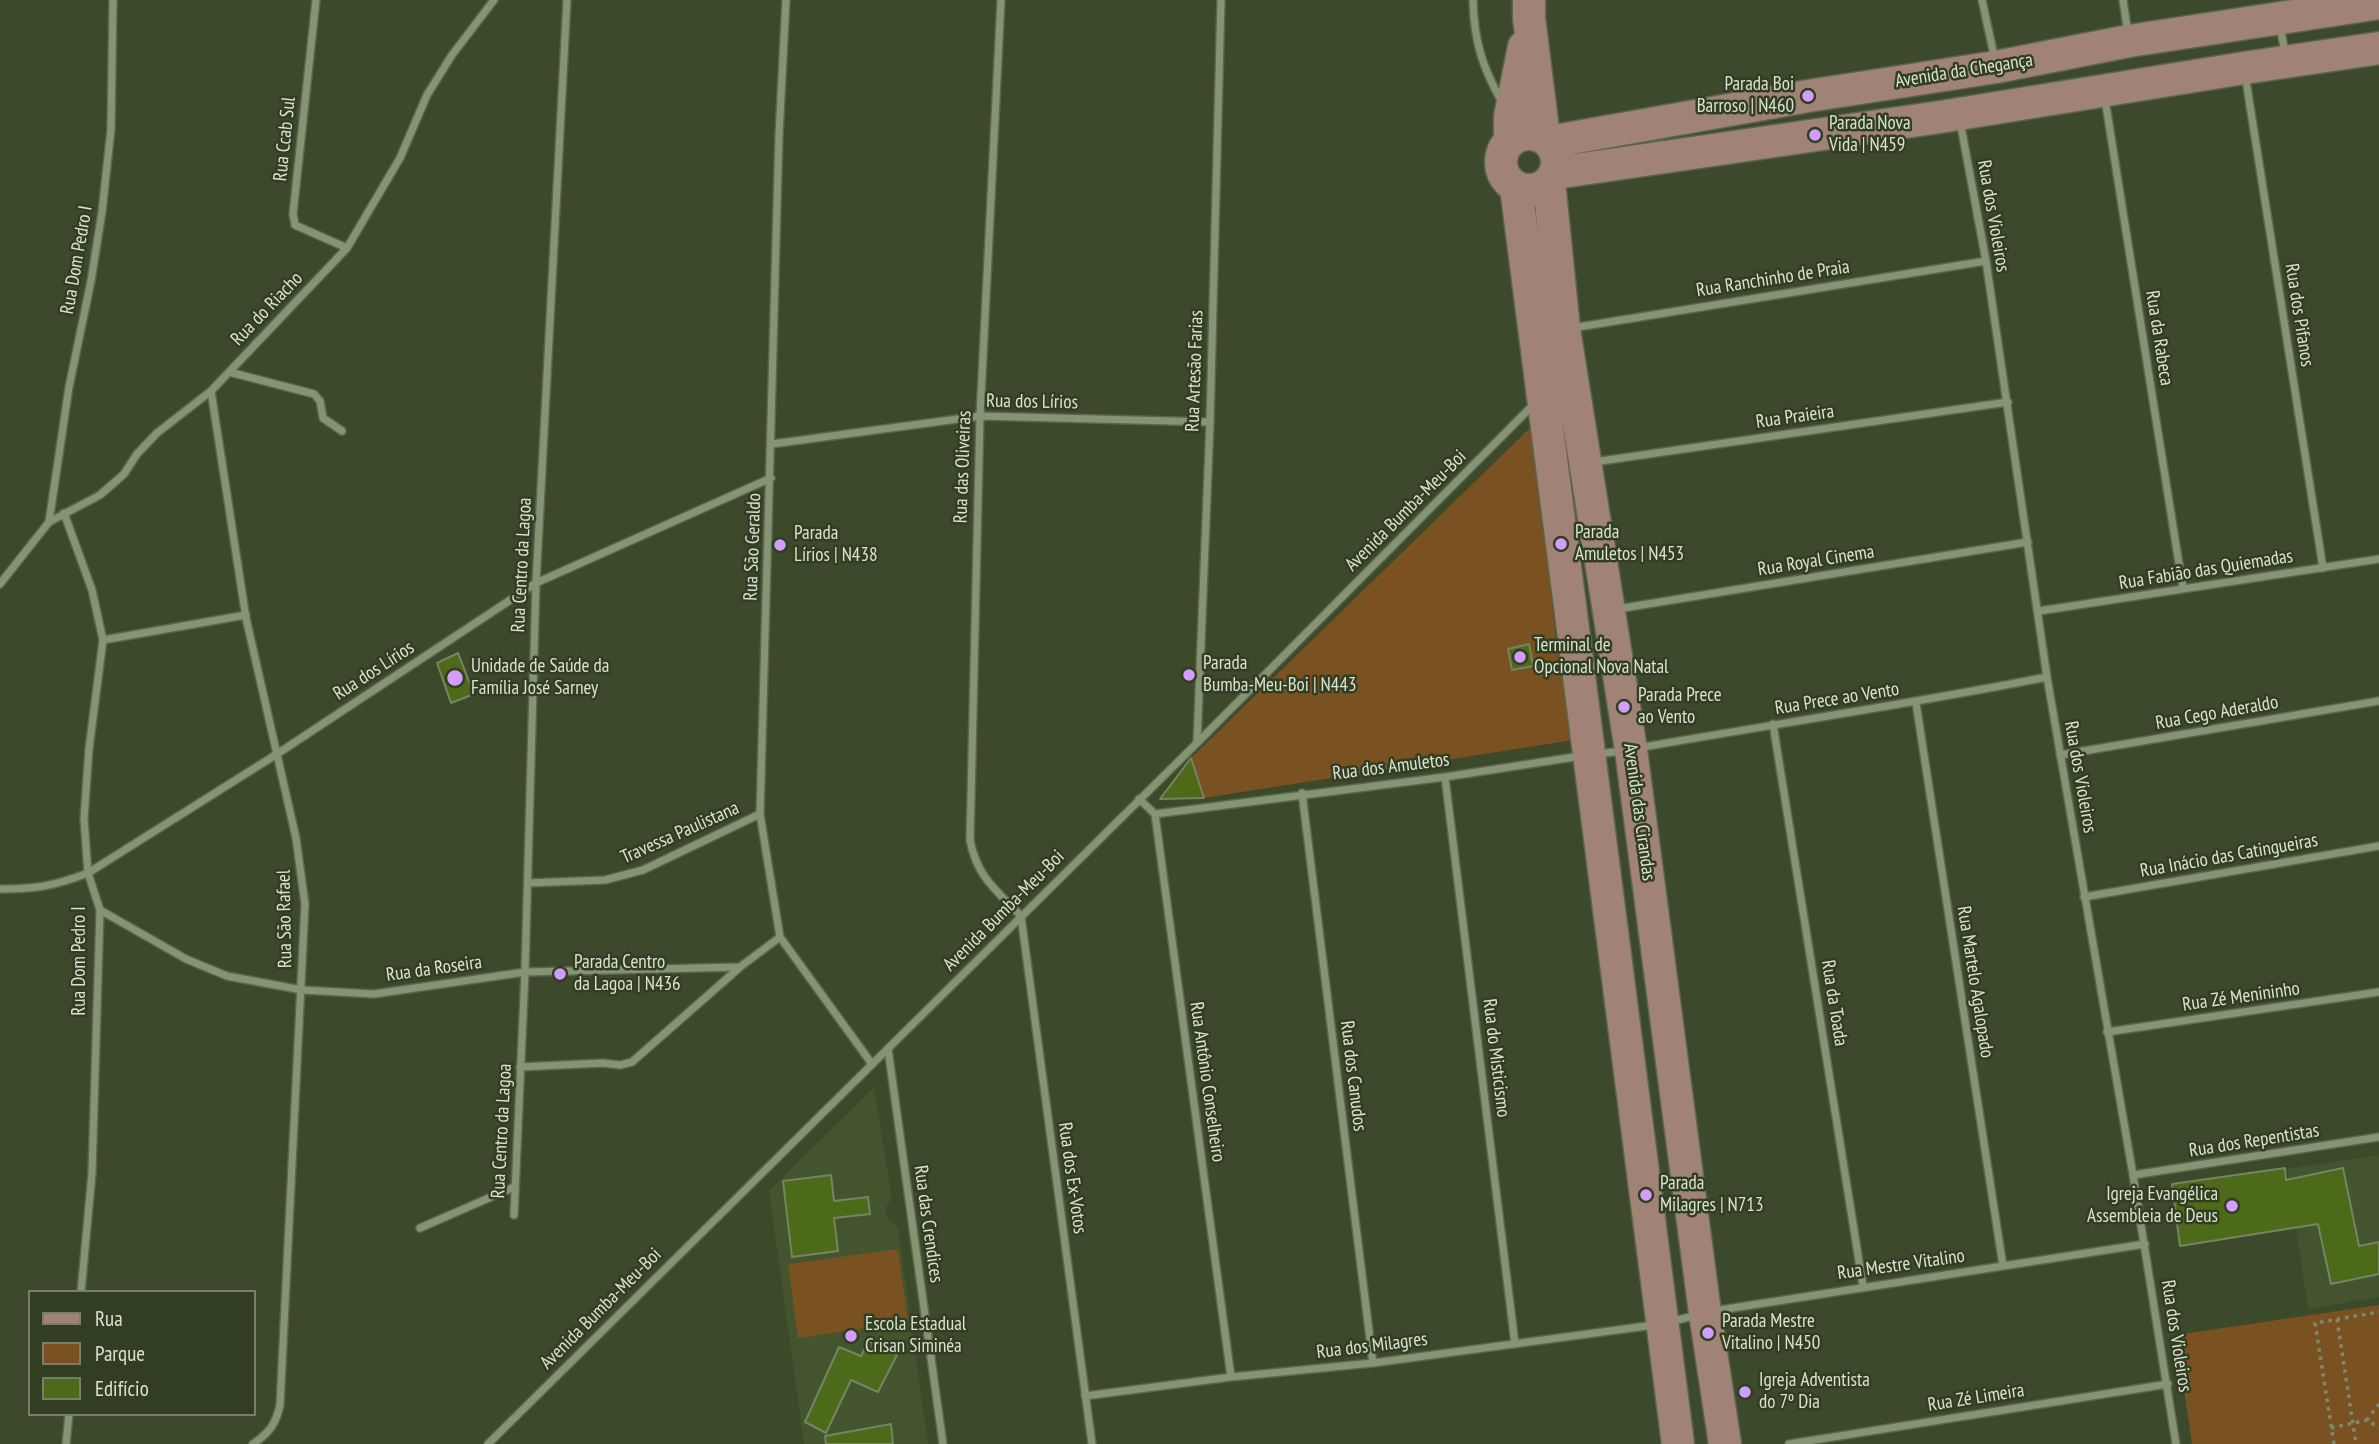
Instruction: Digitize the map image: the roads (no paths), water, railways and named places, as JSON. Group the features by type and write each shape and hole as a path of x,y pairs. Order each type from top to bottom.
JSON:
{"street":[{"name":"Rua Dom Pedro I","path":"48,523 69,387 102,212 111,130 113,0"},
{"name":"Rua Ccab Sul","path":"316,0 293,214 295,225 347,248"},
{"name":"Rua do Riacho","path":"0,584 48,523 100,495 124,474 137,454 157,433 211,391 347,248 400,158 427,95 452,55 494,0"},
{"name":"Rua Centro da Lagoa","path":"514,1215 525,972 536,583 567,0"},
{"name":"Rua São Geraldo","path":"786,0 779,135 760,814 780,937 872,1064"},
{"name":"Rua das Oliveiras","path":"1001,0 980,416 970,840 974,860 982,876 1021,916"},
{"name":"Rua Artesão Farias","path":"1197,743 1210,422 1221,0"},
{"path":"1473,0 1474,29 1482,63 1510,129"},
{"path":"1959,114 1984,69 1982,0"},
{"path":"2123,0 2129,41"},
{"name":"Avenida da Chegança","path":"1547,140 1984,69 2278,15 2379,3"},
{"path":"1510,129 1537,134 1554,148 1557,159 1552,177 1542,187 1531,190 1516,187 1503,175 1500,164 1510,129 1529,9"},
{"path":"1529,9 1547,140"},
{"path":"2278,15 2287,61"},
{"path":"1552,177 2379,48"},
{"name":"Rua dos Pifanos","path":"2244,68 2323,568"},
{"path":"1935,77 1959,114"},
{"name":"Rua da Rabeca","path":"2104,91 2183,589"},
{"name":"Rua dos Violeiros","path":"1959,114 1986,261 2047,677 2145,1244 2176,1444"},
{"name":"Avenida das Cirandas","path":"1552,177 1564,329 1631,750 1705,1313 1725,1444"},
{"path":"1516,187 1678,1444"},
{"name":"Rua Ranchinho de Praia","path":"1564,329 1986,261"},
{"path":"229,372 314,394 320,401 323,418 342,431"},
{"name":"Rua São Rafael","path":"211,391 246,615 301,869 305,904 279,1405 277,1419 267,1434 253,1444"},
{"name":"Avenida Bumba-Meu-Boi","path":"488,1444 1197,743 1541,397"},
{"name":"Rua Praieira","path":"1587,463 2008,402"},
{"name":"Rua dos Lírios","path":"772,444 980,416 1210,422"},
{"name":"Rua dos Lírios","path":"0,889 34,889 61,884 88,873 276,754 536,583 771,478"},
{"name":"Rua Dom Pedro I","path":"64,513 92,590 103,640 89,749 84,818 88,873 100,911 92,1173 81,1290"},
{"name":"Rua Royal Cinema","path":"1609,611 2028,542"},
{"name":"Rua Fabião das Quiemadas","path":"2039,611 2379,559"},
{"path":"103,640 246,615"},
{"name":"Rua Prece ao Vento","path":"1631,750 1773,724 1916,703 2047,677"},
{"name":"Rua Cego Aderaldo","path":"2060,755 2379,701"},
{"name":"Rua Martelo Agalopado","path":"1916,703 2003,1266"},
{"name":"Rua da Toada","path":"1773,724 1863,1286"},
{"name":"Rua dos Amuletos","path":"1155,814 1631,750"},
{"name":"Rua do Misticismo","path":"1445,777 1515,1344"},
{"name":"Rua dos Canudos","path":"1302,793 1373,1363"},
{"path":"1139,799 1155,814"},
{"name":"Travessa Paulistana","path":"528,883 605,880 643,870 760,814"},
{"name":"Rua Antônio Conselheiro","path":"1155,814 1231,1377"},
{"name":"Rua Inácio das Catingueiras","path":"2084,897 2379,846"},
{"name":"Rua da Roseira","path":"100,911 186,959 227,976 302,990 374,994 525,972 740,967"},
{"name":"Rua dos Ex-Votos","path":"1021,916 1092,1444"},
{"path":"520,1067 603,1063 620,1065 632,1062 740,967 780,937"},
{"name":"Rua Zé Menininho","path":"2107,1032 2379,992"},
{"name":"Rua das Crendices","path":"888,1049 943,1444"},
{"name":"Rua dos Repentistas","path":"2133,1175 2379,1137"},
{"path":"421,1228 514,1187"},
{"name":"Rua Mestre Vitalino","path":"1662,1324 1705,1313 1863,1286 2145,1244"},
{"name":"Rua dos Milagres","path":"1085,1396 1231,1377 1373,1363 1662,1324"},
{"name":"Rua Zé Limeira","path":"1789,1444 2168,1384"},
{"path":"66,1444 69,1416"}],"place":[{"name":"Parada Boi Barroso | N460","path":"1808,96"},
{"name":"Parada Nova Vida | N459","path":"1815,135"},
{"name":"Parada Amuletos | N453","path":"1561,544"},
{"name":"Parada Lírios | N438","path":"780,545"},
{"name":"Terminal de Opcional Nova Natal","path":"1520,657"},
{"name":"Parada Bumba-Meu-Boi | N443","path":"1189,675"},
{"name":"Unidade de Saúde da Família José Sarney","path":"455,678"},
{"name":"Parada Prece ao Vento","path":"1624,707"},
{"name":"Parada Centro da Lagoa | N436","path":"560,974"},
{"name":"Parada Milagres | N713","path":"1646,1195"},
{"name":"Igreja Evangélica Assembleia de Deus","path":"2232,1206"},
{"name":"Parada Mestre Vitalino | N450","path":"1708,1333"},
{"name":"Escola Estadual Crisan Siminéa","path":"851,1336"},
{"name":"Igreja Adventista do 7º Dia","path":"1745,1392"}]}
